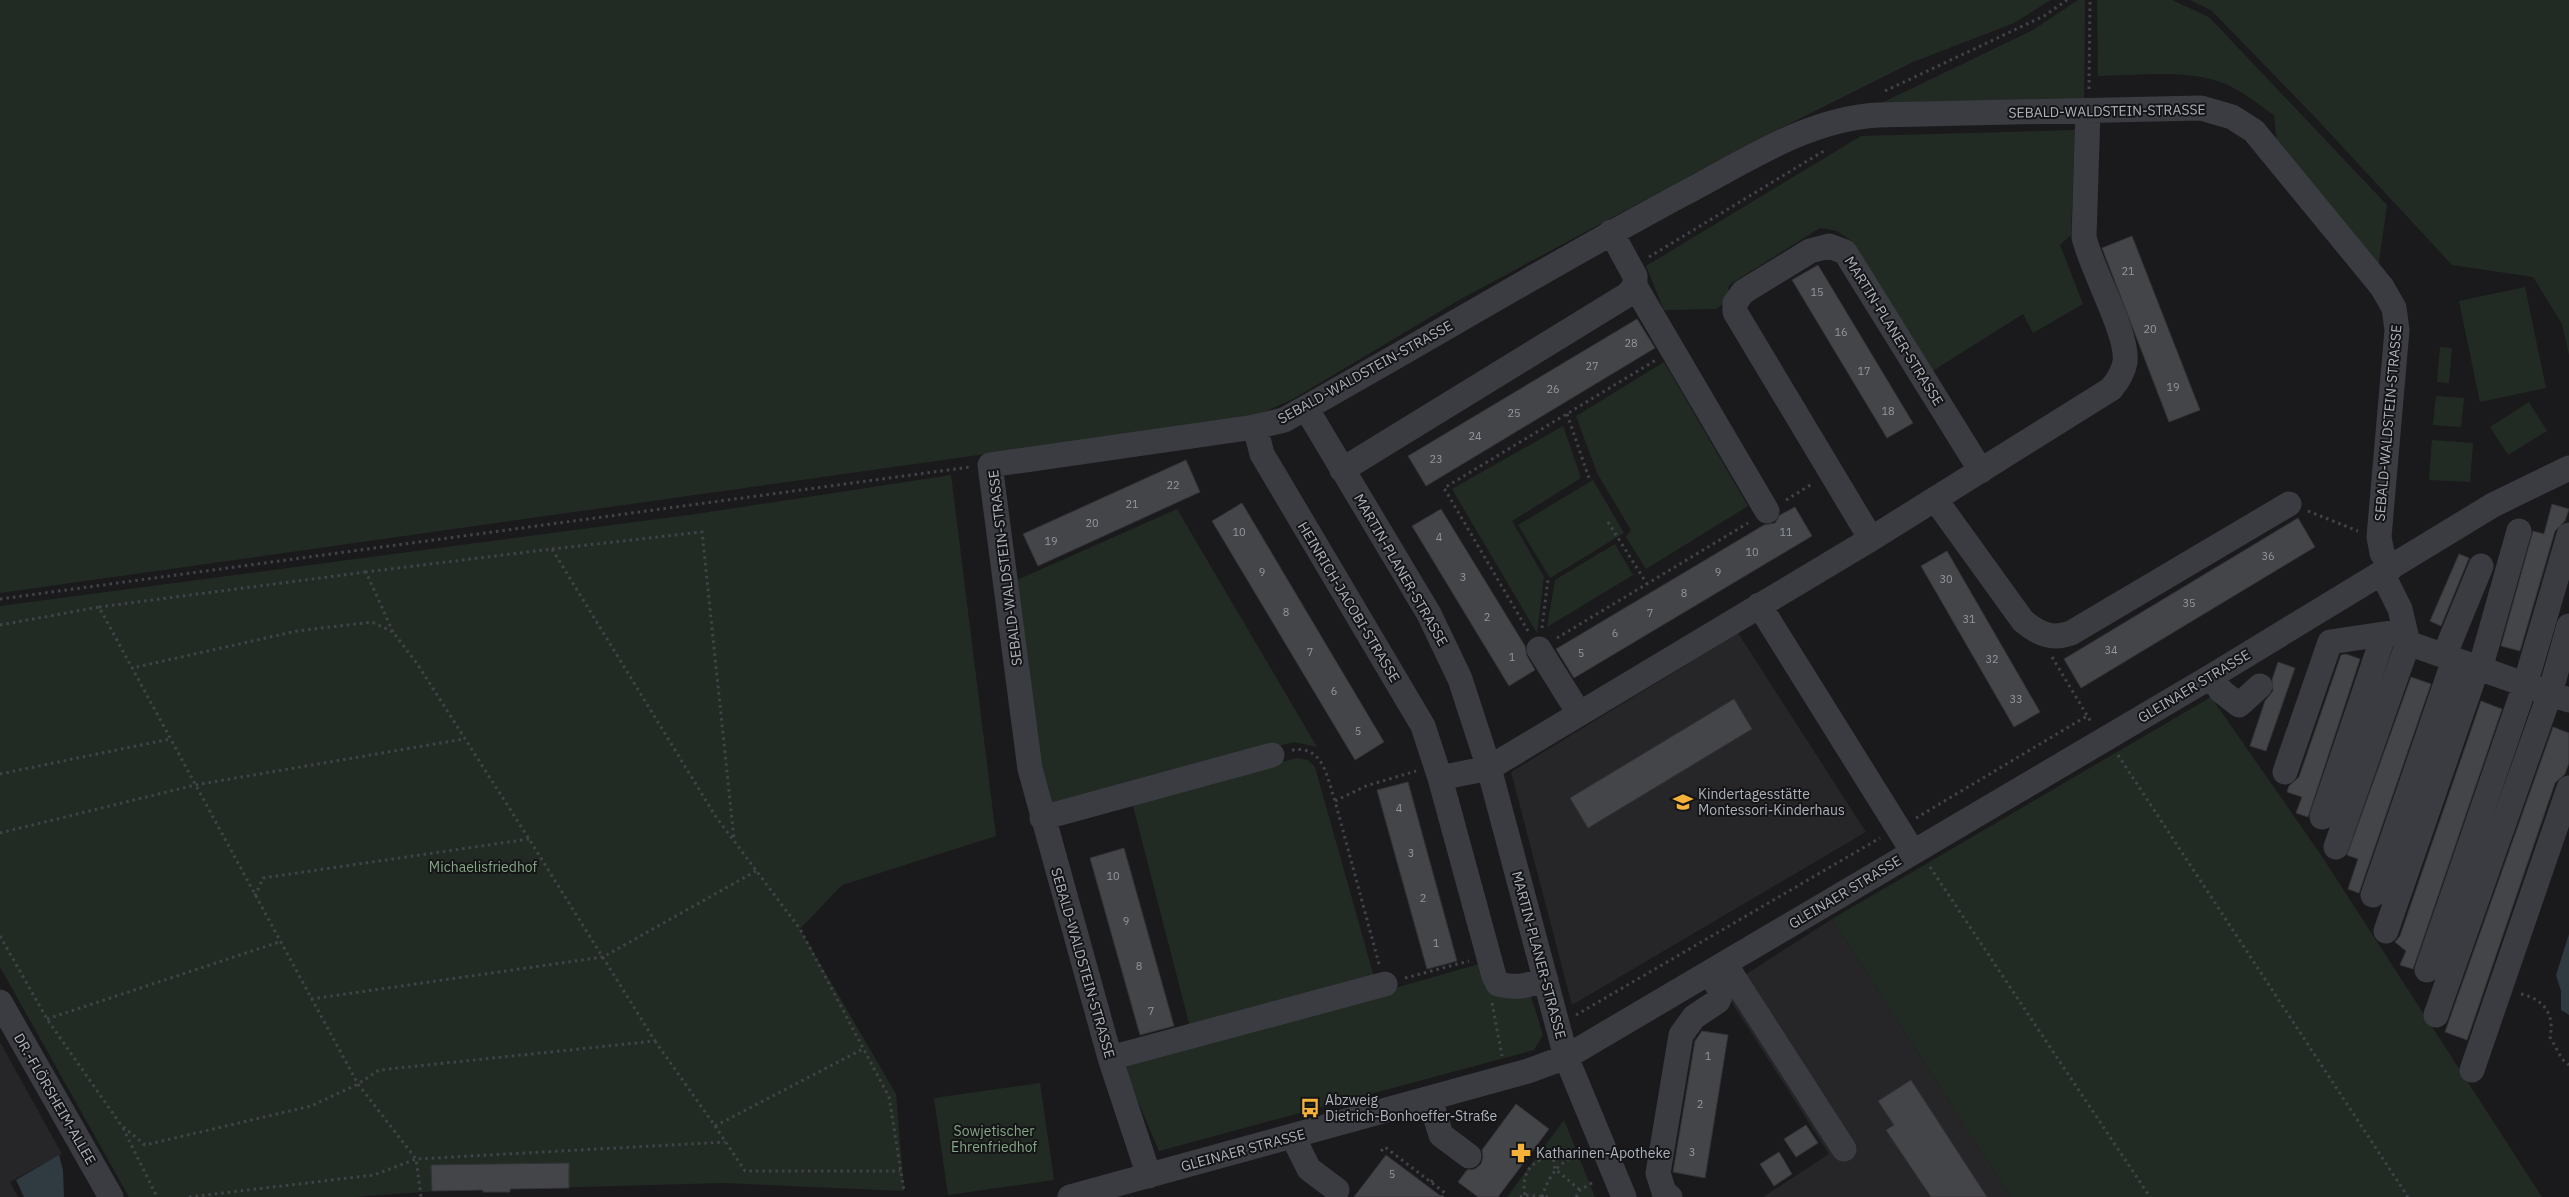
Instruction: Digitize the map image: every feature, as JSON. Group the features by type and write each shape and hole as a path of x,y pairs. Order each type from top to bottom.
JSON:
{"street":[{"name":"SEBALD-WALDSTEIN-STRASSE","path":"1149,1176 1110,1058 1042,818 1030,769 990,465 1255,428 1284,420 1612,232 1806,131 1836,120 1878,115 2201,108 2220,112 2245,125 2262,140 2388,297 2394,308 2397,330 2379,537 2382,553 2400,609 2399,636"},
{"path":"1438,772 1489,768 1871,539 2111,389 2120,378 2125,361 2124,341 2088,256 2084,237 2088,111"},
{"path":"1612,232 1633,277 1767,511"},
{"name":"MARTIN-PLANER-STRASSE","path":"1871,539 1735,312 1735,304 1743,292 1810,250 1829,246 1845,252 1982,471"},
{"path":"1342,470 1627,295 1633,277"},
{"name":"MARTIN-PLANER-STRASSE","path":"1306,408 1441,638 1460,679 1489,768 1566,1056 1624,1197"},
{"name":"HEINRICH-JACOBI-STRASSE","path":"1255,428 1262,454 1423,726 1438,772 1488,955 1498,984"},
{"name":"GLEINAER STRASSE","path":"1080,1196 1430,1099 1506,1077 1566,1056 2212,676 2493,505 2569,468"},
{"path":"1935,499 2024,622 2043,635 2060,637 2071,634 2289,504"},
{"path":"2386,931 2479,668 2519,530"},
{"path":"2427,970 2525,684 2569,535"},
{"path":"2373,895 2449,658 2482,566"},
{"path":"1759,605 1913,852"},
{"path":"2436,1015 2559,696 2569,626"},
{"path":"2285,772 2330,642 2399,636 2449,658 2559,696"},
{"path":"2322,817 2399,636"},
{"path":"2336,847 2399,636"},
{"path":"1539,649 1580,713"},
{"path":"2212,676 2221,691 2239,705 2260,686"},
{"path":"1042,818 1272,755"},
{"path":"2472,1070 2569,788"},
{"path":"1718,968 1844,1149"},
{"path":"1670,1197 1664,1192 1658,1173 1681,1035 1694,1017 1718,1001 1721,993 1718,968"},
{"path":"1498,984 1521,988 1546,980"},
{"path":"1110,1058 1385,984"},
{"name":"DR.-FLÖRSHEIM-ALLEE","path":"0,1002 111,1197"},
{"path":"1430,1099 1441,1134 1469,1156"},
{"path":"1293,1137 1308,1169 1337,1190"}],"path":[{"path":"1879,94 2044,16 2067,0"},
{"path":"2088,111 2090,0"},
{"path":"1633,277 1834,145"},
{"path":"1539,649 1444,488 1674,350"},
{"path":"1567,414 1589,478"},
{"path":"0,599 934,470 990,465"},
{"path":"1539,649 1831,473"},
{"path":"2289,504 2379,537"},
{"path":"1608,522 1647,584"},
{"path":"0,625 99,607 366,572 702,532 734,841"},
{"path":"552,549 716,817 800,929 889,1097 904,1191"},
{"path":"366,572 394,632 418,665 530,839 655,1041 746,1171 900,1171"},
{"path":"1539,649 1548,579"},
{"path":"99,607 358,1084 416,1159 421,1197"},
{"path":"132,668 297,631 372,622 394,632"},
{"path":"2050,636 2051,655 2102,741 2113,748 2408,1197"},
{"path":"1568,1011 1573,1017 2087,716"},
{"path":"0,774 170,739"},
{"path":"0,833 195,785 464,739"},
{"path":"1272,755 1301,748 1317,755 1322,762 1335,801 1385,984 1488,955"},
{"path":"1335,801 1366,786 1438,772"},
{"path":"255,897 263,878 530,839"},
{"path":"1913,852 1928,863 2150,1197"},
{"path":"311,998 603,957 756,871"},
{"path":"0,936 47,1019 121,1125 157,1197"},
{"path":"47,1019 280,942"},
{"path":"1498,984 1491,1000 1506,1077"},
{"path":"2498,995 2513,993 2526,995 2541,1003 2551,1014 2553,1024 2550,1037 2562,1058 2569,1065"},
{"path":"121,1125 145,1145 311,1106 358,1084 379,1070 655,1041"},
{"path":"715,1126 863,1049"},
{"path":"189,1197 374,1175 416,1159 725,1142"},
{"path":"1542,1196 1546,1181 1563,1161 1602,1143"},
{"path":"1381,1151 1385,1147 1432,1182 1445,1193 1442,1197"},
{"path":"1525,1195 1525,1174 1531,1165 1542,1158 1553,1156 1555,1169 1580,1190"},
{"path":"1432,1182 1435,1178"},
{"path":"1520,1197 1525,1195 1549,1197"}],"shaded area":[{"name":"Kindertagesstätte Montessori-Kinderhaus","path":"1738,633 1866,832 1572,1005 1511,772"},
{"path":"1832,919 2011,1197 1763,1197 1829,1154 1723,989"},
{"path":"2569,934 2569,1015 2561,1010 2561,991 2556,975"},
{"path":"0,1042 62,1154 10,1182 18,1197 0,1197"},
{"path":"59,1155 63,1170 64,1197 24,1197 16,1180"}],"green space":[{"path":"0,0 2051,0 2014,23 1913,62 1747,145 1459,300 1293,399 1255,416 0,593"},
{"path":"2078,0 2085,0 2084,104 1867,110 2033,30"},
{"path":"2097,0 2172,0 2209,17 2387,205 2378,269 2277,145 2274,115 2252,99 2228,85 2197,76 2164,74 2098,76"},
{"path":"2190,0 2569,0 2569,355 2562,324 2533,277 2452,265 2314,116 2211,10"},
{"path":"2075,130 2071,235 2060,245 2083,304 2033,333 2023,314 1931,372 1850,240 1837,231 1820,228 1729,285 1726,302 1716,309 1664,310 1646,266 1861,136"},
{"path":"2525,287 2546,388 2480,402 2459,301"},
{"path":"2440,347 2452,348 2449,383 2437,382"},
{"path":"1664,362 1748,506 1646,569 1626,537 1631,530 1597,473 1576,416"},
{"path":"2436,396 2464,398 2461,427 2433,425"},
{"path":"2529,402 2547,431 2508,455 2490,427"},
{"path":"1563,426 1581,478 1512,521 1544,577 1537,633 1452,489"},
{"path":"2432,440 2473,443 2470,482 2429,480"},
{"name":"Michaelisfriedhof","path":"951,475 996,836 842,885 800,929 896,1094 904,1191 723,1183 436,1191 355,1197 129,1197 0,967 0,606 696,514"},
{"path":"1593,480 1624,533 1550,578 1518,525"},
{"path":"1177,509 1317,747 1294,742 1046,806 1015,581"},
{"path":"1615,544 1633,575 1547,627 1555,580"},
{"path":"2211,697 2321,855 2542,1197 2011,1197 1832,919"},
{"path":"1297,758 1308,760 1315,767 1374,977 1190,1027 1132,802"},
{"path":"1479,964 1530,993 1543,1035 1534,1050 1159,1151 1123,1066"},
{"name":"Sowjetischer Ehrenfriedhof","path":"1040,1083 1054,1180 948,1195 934,1098"},
{"path":"1564,1120 1595,1197 1507,1197"}],"building":[{"path":"2132,236 2200,410 2169,422 2102,248"},
{"path":"1818,265 1913,423 1887,438 1792,280"},
{"path":"1637,319 1655,348 1426,486 1408,456"},
{"path":"1186,460 1200,492 1038,566 1023,534"},
{"path":"1242,503 1384,742 1355,760 1212,521"},
{"path":"2552,504 2569,509 2565,521 2555,531 2520,651 2501,646 2533,531 2544,534"},
{"path":"1795,507 1812,536 1574,678 1556,649 1764,525 1775,523 1780,515"},
{"path":"1441,509 1525,646 1527,656 1535,670 1509,686 1412,526"},
{"path":"2298,518 2315,547 2081,688 2064,659"},
{"path":"1947,551 2040,712 2014,727 1921,566"},
{"path":"2459,554 2469,558 2441,626 2430,621"},
{"path":"2346,654 2360,659 2308,817 2296,813 2302,797 2287,792 2289,786 2299,777 2341,655"},
{"path":"2278,662 2295,668 2266,751 2250,746 2265,701 2273,691 2272,680"},
{"path":"2411,677 2431,684 2359,893 2348,889 2358,859 2347,855"},
{"path":"1734,699 1752,729 1588,828 1570,798"},
{"path":"2481,701 2502,709 2413,969 2400,965 2406,951 2395,942 2400,936"},
{"path":"2553,727 2569,733 2569,763 2565,774 2555,783 2467,1040 2445,1032"},
{"path":"1408,782 1457,961 1427,969 1377,790"},
{"path":"1124,848 1174,1026 1140,1035 1090,858"},
{"path":"1702,1031 1728,1035 1705,1178 1673,1172 1695,1041"},
{"path":"1911,1080 1987,1197 1931,1197 1886,1130 1894,1125 1878,1101"},
{"path":"1516,1104 1549,1129 1498,1197 1478,1197 1458,1182 1467,1170 1475,1169 1481,1164 1482,1150"},
{"path":"1806,1125 1818,1143 1796,1157 1784,1139"},
{"path":"1779,1152 1792,1174 1774,1186 1760,1164"},
{"path":"1386,1155 1442,1197 1354,1197"},
{"path":"569,1163 569,1188 510,1189 510,1192 483,1192 483,1190 432,1191 431,1165"}],"place":[{"name":"Kindertagesstätte Montessori-Kinderhaus","path":"1683,802"},
{"name":"Abzweig Dietrich-Bonhoeffer-Straße","path":"1310,1108"},
{"name":"Katharinen-Apotheke","path":"1521,1153"}]}
